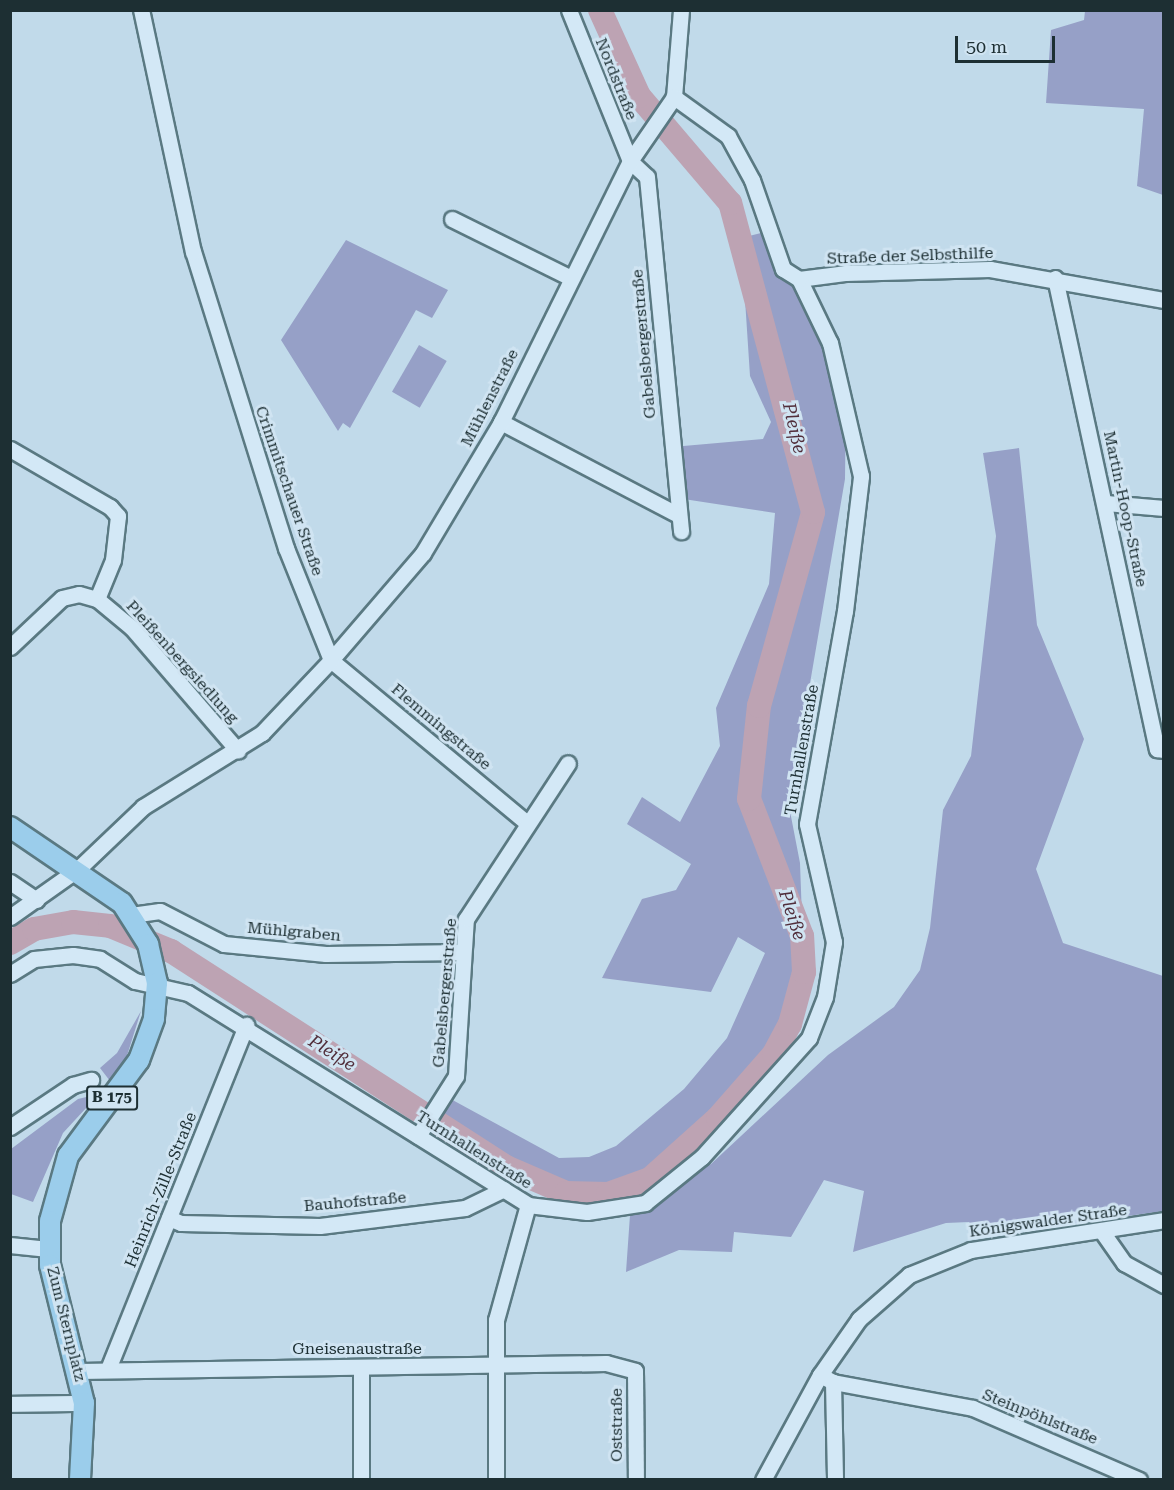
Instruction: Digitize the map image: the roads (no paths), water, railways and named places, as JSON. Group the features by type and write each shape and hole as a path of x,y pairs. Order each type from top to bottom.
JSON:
{"main road":[{"name":"B 175","path":"10,827 78,868 109,890 133,918 155,975"},
{"name":"Zum Sternplatz","path":"80,1479 84,1403 79,1371 48,1249 62,1171 79,1139 139,1060 154,1019 155,975"}],"street":[{"name":"Crimmitschauer Straße","path":"141,10 193,252 283,537 331,660"},
{"name":"Nordstraße","path":"569,10 630,161"},
{"path":"670,103 681,10"},
{"name":"Mühlenstraße","path":"331,660 423,553 501,422 569,277 630,161 670,103"},
{"name":"Turnhallenstraße","path":"10,974 34,959 74,955 100,959 135,981 155,975 246,1025 422,1129 528,1205 587,1212 645,1203 702,1157 809,1038 825,998 834,942 807,824 847,599 861,476 830,343 799,279 783,269 752,180 728,136 670,103"},
{"name":"Gabelsbergerstraße","path":"630,161 647,177 681,531"},
{"path":"452,219 569,277"},
{"name":"Straße der Selbsthilfe","path":"799,279 844,273 990,270 1055,278 1164,300"},
{"name":"Martin-Hoop-Straße","path":"1055,278 1160,749"},
{"path":"501,422 678,514"},
{"path":"10,449 118,516 113,560 97,599 79,594 62,598 10,647"},
{"path":"1106,503 1164,508"},
{"name":"Pleißenbergsiedlung","path":"97,599 132,628 238,751"},
{"path":"10,917 37,900 78,868 143,807 238,751 286,713 331,660"},
{"name":"Flemmingstraße","path":"331,660 527,823"},
{"name":"Gabelsbergerstraße","path":"422,1129 456,1076 466,919 568,763"},
{"path":"10,882 37,900"},
{"name":"Mühlgraben","path":"133,918 160,911 224,944 326,954 463,952"},
{"name":"Heinrich-Zille-Straße","path":"108,1369 246,1025"},
{"path":"10,1127 73,1085 92,1080"},
{"name":"Bauhofstraße","path":"169,1218 181,1223 320,1226 465,1208 504,1189"},
{"path":"496,1479 494,1367 496,1320 528,1205"},
{"name":"Königswalder Straße","path":"763,1479 826,1378 859,1319 909,1275 971,1250 1103,1233 1164,1220"},
{"path":"1103,1233 1124,1263 1164,1285"},
{"path":"10,1245 48,1249"},
{"name":"Gneisenaustraße","path":"79,1371 494,1367 578,1362 635,1371"},
{"path":"361,1367 361,1479"},
{"name":"Oststraße","path":"635,1371 636,1479"},
{"path":"826,1378 836,1479"},
{"name":"Steinpöhlstraße","path":"826,1378 973,1408 1139,1479"},
{"path":"10,1404 84,1403"}],"waterway":[{"name":"Pleiße","path":"10,943 34,929 73,922 110,926 171,951 506,1167 566,1193 608,1194 650,1179 718,1118 774,1054 790,1024 804,972 802,936 749,799 759,706 813,512 730,203 639,96 600,10"}]}
